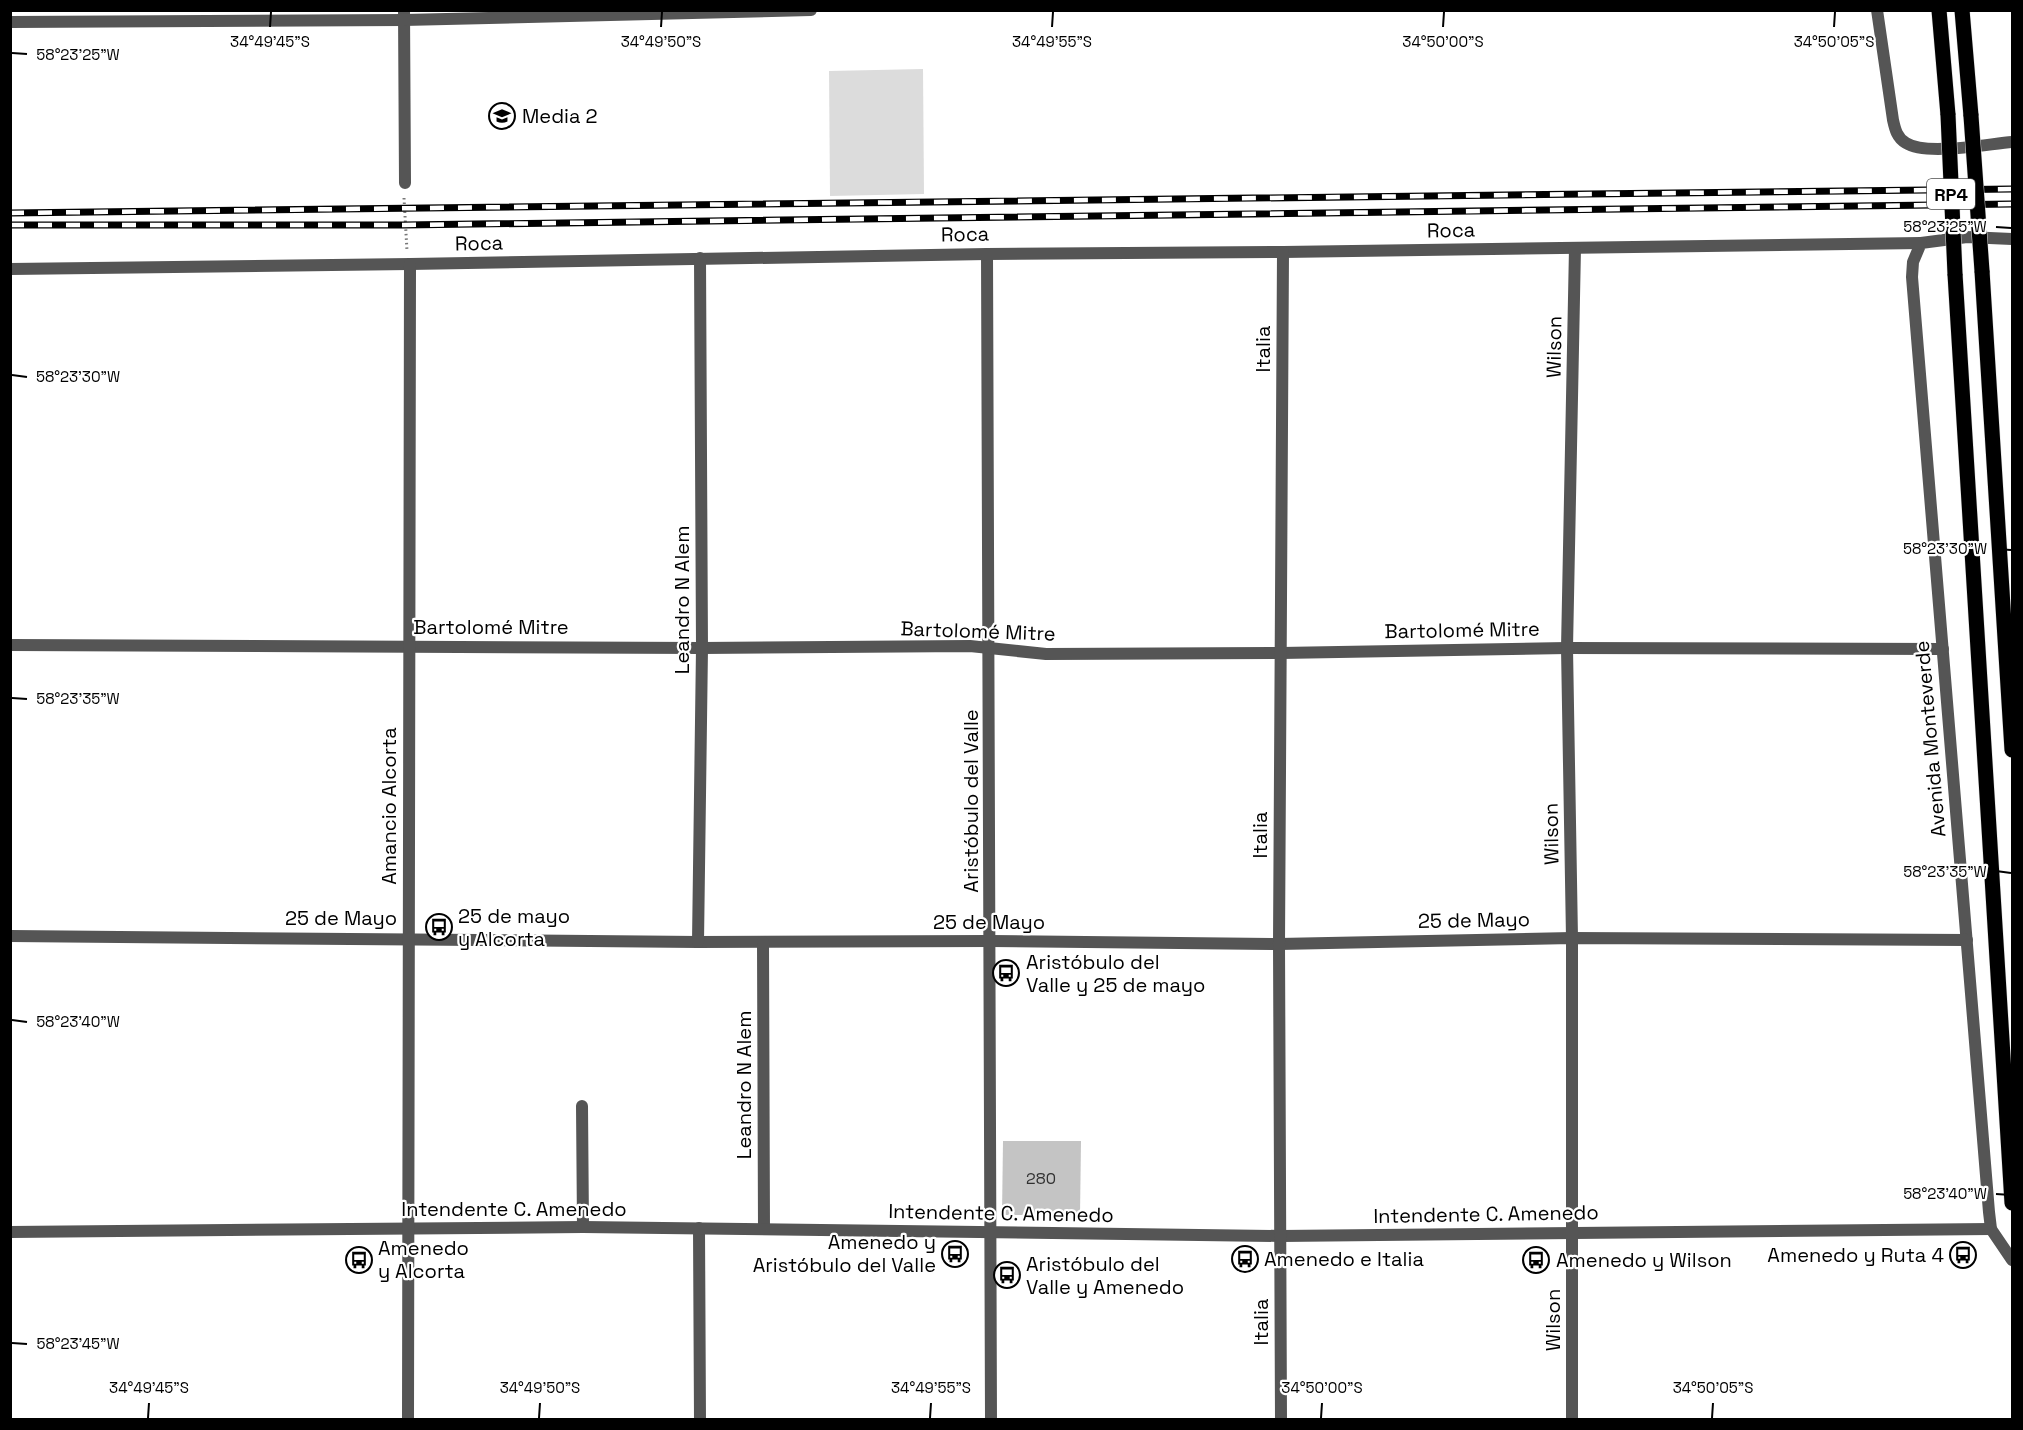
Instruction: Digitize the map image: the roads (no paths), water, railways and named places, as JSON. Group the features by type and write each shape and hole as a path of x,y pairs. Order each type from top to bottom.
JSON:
{"main road":[{"name":"RP4","path":"1939,10 1948,115 1955,273 2013,1203"},
{"name":"RP4","path":"1962,10 1982,272 2013,750"}],"street":[{"path":"10,22 811,10"},
{"path":"1877,10 1893,120 1897,134 1904,142 1917,149 2013,142"},
{"path":"404,15 404,188"},
{"path":"1920,243 1967,237 2013,239"},
{"name":"Roca","path":"10,269 1920,243"},
{"name":"Avenida Monteverde","path":"1920,243 1913,262 1912,277 1991,1230"},
{"name":"Wilson","path":"1572,1419 1572,938 1567,648 1575,248"},
{"name":"Italia","path":"1281,1419 1279,944 1283,252"},
{"name":"Aristóbulo del Valle","path":"987,254 992,1419"},
{"name":"Leandro N Alem","path":"698,942 702,648 700,258"},
{"name":"Amancio Alcorta","path":"408,1419 410,264"},
{"name":"Bartolomé Mitre","path":"10,645 702,648 970,646 1046,654 1567,648 1943,650"},
{"name":"25 de Mayo","path":"10,936 1279,944 1572,938 1967,940"},
{"name":"Leandro N Alem","path":"764,942 764,1229"},
{"path":"582,1106 583,1227"},
{"name":"Intendente C. Amenedo","path":"10,1232 583,1227 1281,1236 1991,1230"},
{"path":"699,1228 700,1419"},
{"path":"1991,1230 2013,1260"}],"railway":[{"path":"10,213 2012,189"},
{"path":"10,225 404,225 2012,204"}],"place":[{"name":"Media 2","path":"502,116"},
{"name":"25 de mayo y Alcorta","path":"439,927"},
{"name":"Aristóbulo del Valle y 25 de mayo","path":"1006,973"},
{"name":"Amenedo y Aristóbulo del Valle","path":"955,1254"},
{"name":"Amenedo y Ruta 4","path":"1963,1255"},
{"name":"Amenedo e Italia","path":"1245,1259"},
{"name":"Amenedo y Alcorta","path":"359,1260"},
{"name":"Amenedo y Wilson","path":"1536,1260"},
{"name":"Aristóbulo del Valle y Amenedo","path":"1007,1275"}]}
